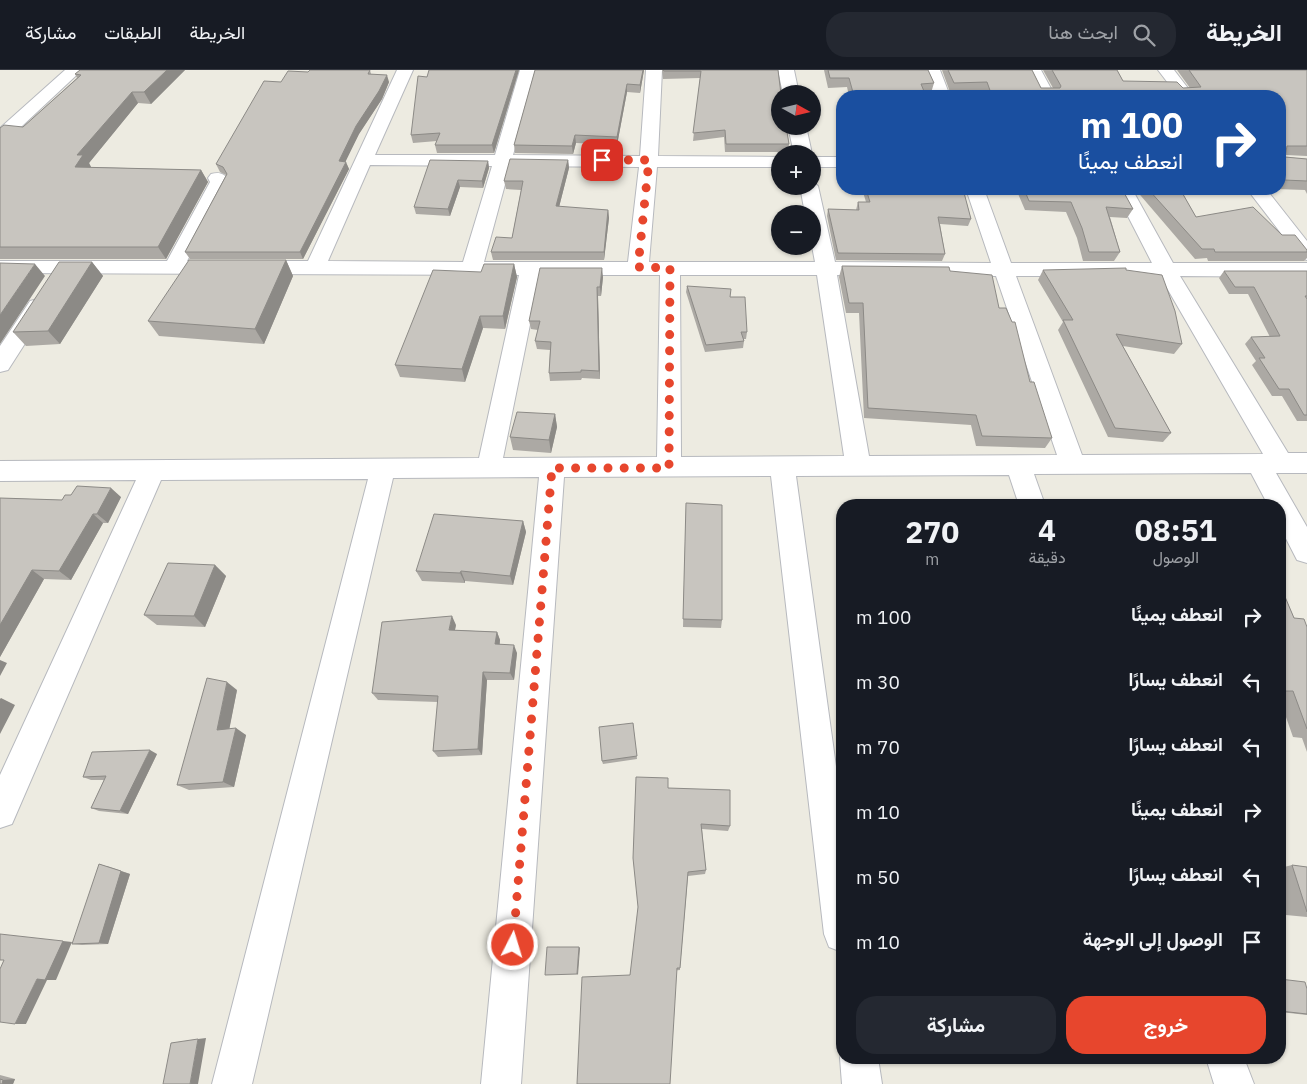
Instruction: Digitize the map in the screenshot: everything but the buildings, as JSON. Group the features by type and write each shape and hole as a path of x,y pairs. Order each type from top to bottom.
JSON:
{"street":[{"path":"0,137 74,70"},
{"path":"315,267 405,70"},
{"path":"472,267 528,70"},
{"path":"638,267 649,160 654,70"},
{"path":"786,70 789,85"},
{"path":"932,70 940,90"},
{"path":"1033,70 1044,90"},
{"path":"1166,70 1181,90"},
{"path":"364,160 771,162"},
{"path":"821,162 836,162"},
{"path":"174,267 220,181 217,178"},
{"path":"812,195 826,268 858,467"},
{"path":"976,195 1073,465"},
{"path":"1126,195 1270,463 1285,499"},
{"path":"1261,195 1307,254"},
{"path":"0,267 1165,268 1307,270"},
{"path":"0,364 63,267"},
{"path":"489,468 530,268"},
{"path":"669,468 670,268"},
{"path":"0,471 1307,463"},
{"path":"1018,465 1030,499"},
{"path":"782,466 836,887"},
{"path":"501,1084 552,468"},
{"path":"232,1084 383,469"},
{"path":"0,812 153,470"},
{"path":"1286,501 1307,552"},
{"path":"860,1064 862,1084"},
{"path":"1226,1064 1234,1084"}],"route":[{"path":"513,945 552,468 669,468 670,268 638,267 649,160 602,160"}]}
